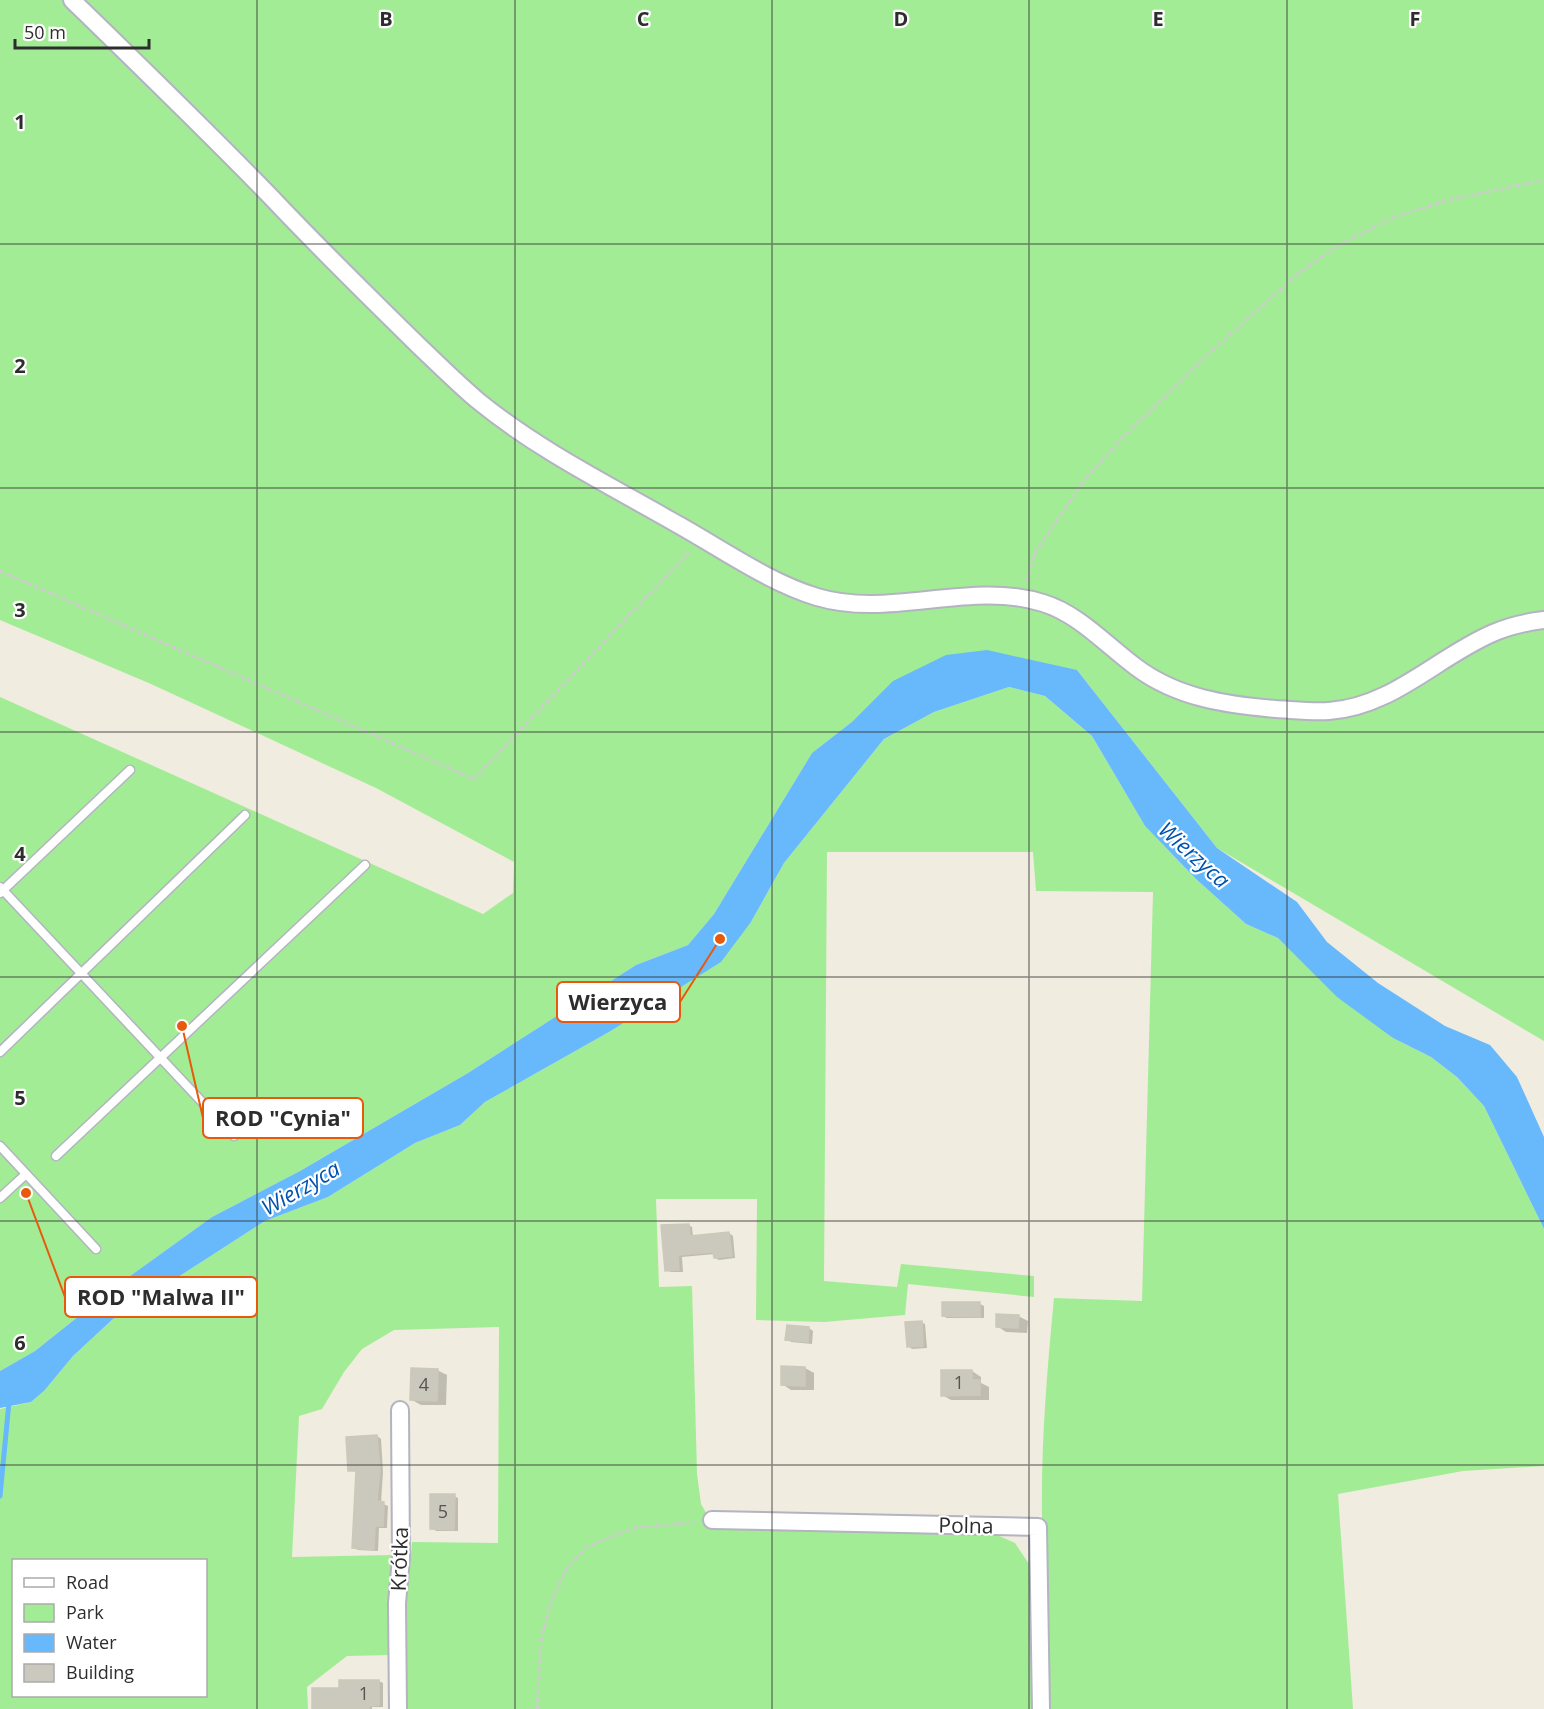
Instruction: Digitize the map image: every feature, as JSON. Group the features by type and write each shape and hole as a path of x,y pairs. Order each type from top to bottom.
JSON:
{"street":[{"path":"72,0 204,128 349,279 475,399 539,446 790,586 814,596 842,603 872,604 998,596 1045,603 1069,615 1145,674 1176,690 1229,704 1301,711 1352,708 1373,701 1491,634 1513,626 1544,620"},
{"name":"Krótka","path":"398,1709 397,1603 401,1558 400,1410"},
{"name":"Polna","path":"712,1520 1038,1527 1041,1709"}],"lane":[{"path":"130,770 1,890 234,1137"},
{"path":"0,1052 245,815"},
{"path":"56,1156 365,865"},
{"path":"0,1146 96,1249"},
{"path":"0,1198 26,1174"}],"path":[{"path":"1022,598 1036,551 1082,483 1125,435 1212,351 1296,275 1341,244 1394,217 1448,200 1544,180"},
{"path":"0,571 474,779 702,538"},
{"path":"537,1709 541,1641 551,1602 566,1569 587,1547 633,1528 712,1520"}],"green space":[{"path":"0,0 1544,0 1544,1041 1217,848 1077,670 853,721 812,753 714,914 688,945 636,965 468,1073 300,1171 212,1217 119,1284 35,1351 0,1371 0,697 483,914 513,893 514,862 376,788 151,684 0,620"},
{"path":"1009,687 1045,696 1092,736 1145,826 1196,879 1246,924 1278,938 1393,1038 1431,1057 1457,1077 1484,1106 1544,1229 1544,1466 1463,1471 1338,1494 1353,1709 1047,1709 1042,1462 1054,1298 1142,1301 1153,892 1036,891 1033,852 827,852 824,1281 897,1287 901,1264 1034,1276 1034,1297 908,1284 905,1315 824,1322 756,1320 757,1199 656,1199 659,1287 692,1286 697,1474 701,1504 713,1525 988,1531 1015,1543 1031,1567 1034,1709 405,1709 403,1641 412,1542 498,1543 499,1327 394,1330 362,1349 344,1372 322,1409 299,1416 292,1557 392,1555 391,1655 347,1656 307,1687 308,1709 0,1709 0,1409 31,1402 44,1391 73,1356 113,1319 265,1221 328,1197 415,1143 460,1125 485,1102 609,1032 659,999 751,922 784,863 884,739 934,712"}],"water":[{"path":"987,650 1077,670 1217,848 1297,902 1327,942 1378,983 1445,1026 1490,1045 1517,1077 1544,1137 1544,1229 1484,1106 1457,1077 1431,1057 1393,1038 1337,997 1278,938 1246,924 1196,879 1145,826 1092,736 1045,696 1009,687 934,712 884,739 784,863 751,922 721,962 609,1032 485,1102 460,1125 415,1143 328,1197 265,1221 113,1319 73,1356 44,1391 31,1402 0,1408 0,1371 35,1351 119,1284 212,1217 300,1171 468,1073 636,965 688,945 714,914 812,753 853,721 893,681 946,655"}],"building":[{"path":"689,1224 690,1236 729,1232 732,1256 714,1258 713,1252 678,1255 679,1270 665,1271 661,1225"},
{"path":"942,1302 980,1302 980,1317 942,1316"},
{"path":"996,1314 1019,1315 1018,1328 996,1327"},
{"path":"922,1321 923,1346 907,1347 905,1322"},
{"path":"787,1325 809,1327 808,1342 785,1340"},
{"path":"781,1366 805,1367 805,1386 781,1385"},
{"path":"411,1368 438,1369 437,1401 410,1400"},
{"path":"941,1370 972,1370 972,1380 980,1380 980,1395 941,1396"},
{"path":"377,1435 380,1469 377,1501 384,1502 383,1526 375,1526 374,1550 352,1548 356,1471 348,1471 346,1437"},
{"path":"430,1494 455,1494 454,1530 430,1529"},
{"path":"339,1680 379,1680 379,1705 369,1706 369,1709 312,1709 312,1688 339,1688"}],"waterway":[{"path":"0,1496 9,1402"}],"place":[{"name":"Wierzyca","path":"720,939"},
{"name":"ROD \"Cynia\"","path":"182,1026"},
{"name":"ROD \"Malwa II\"","path":"26,1193"}]}
